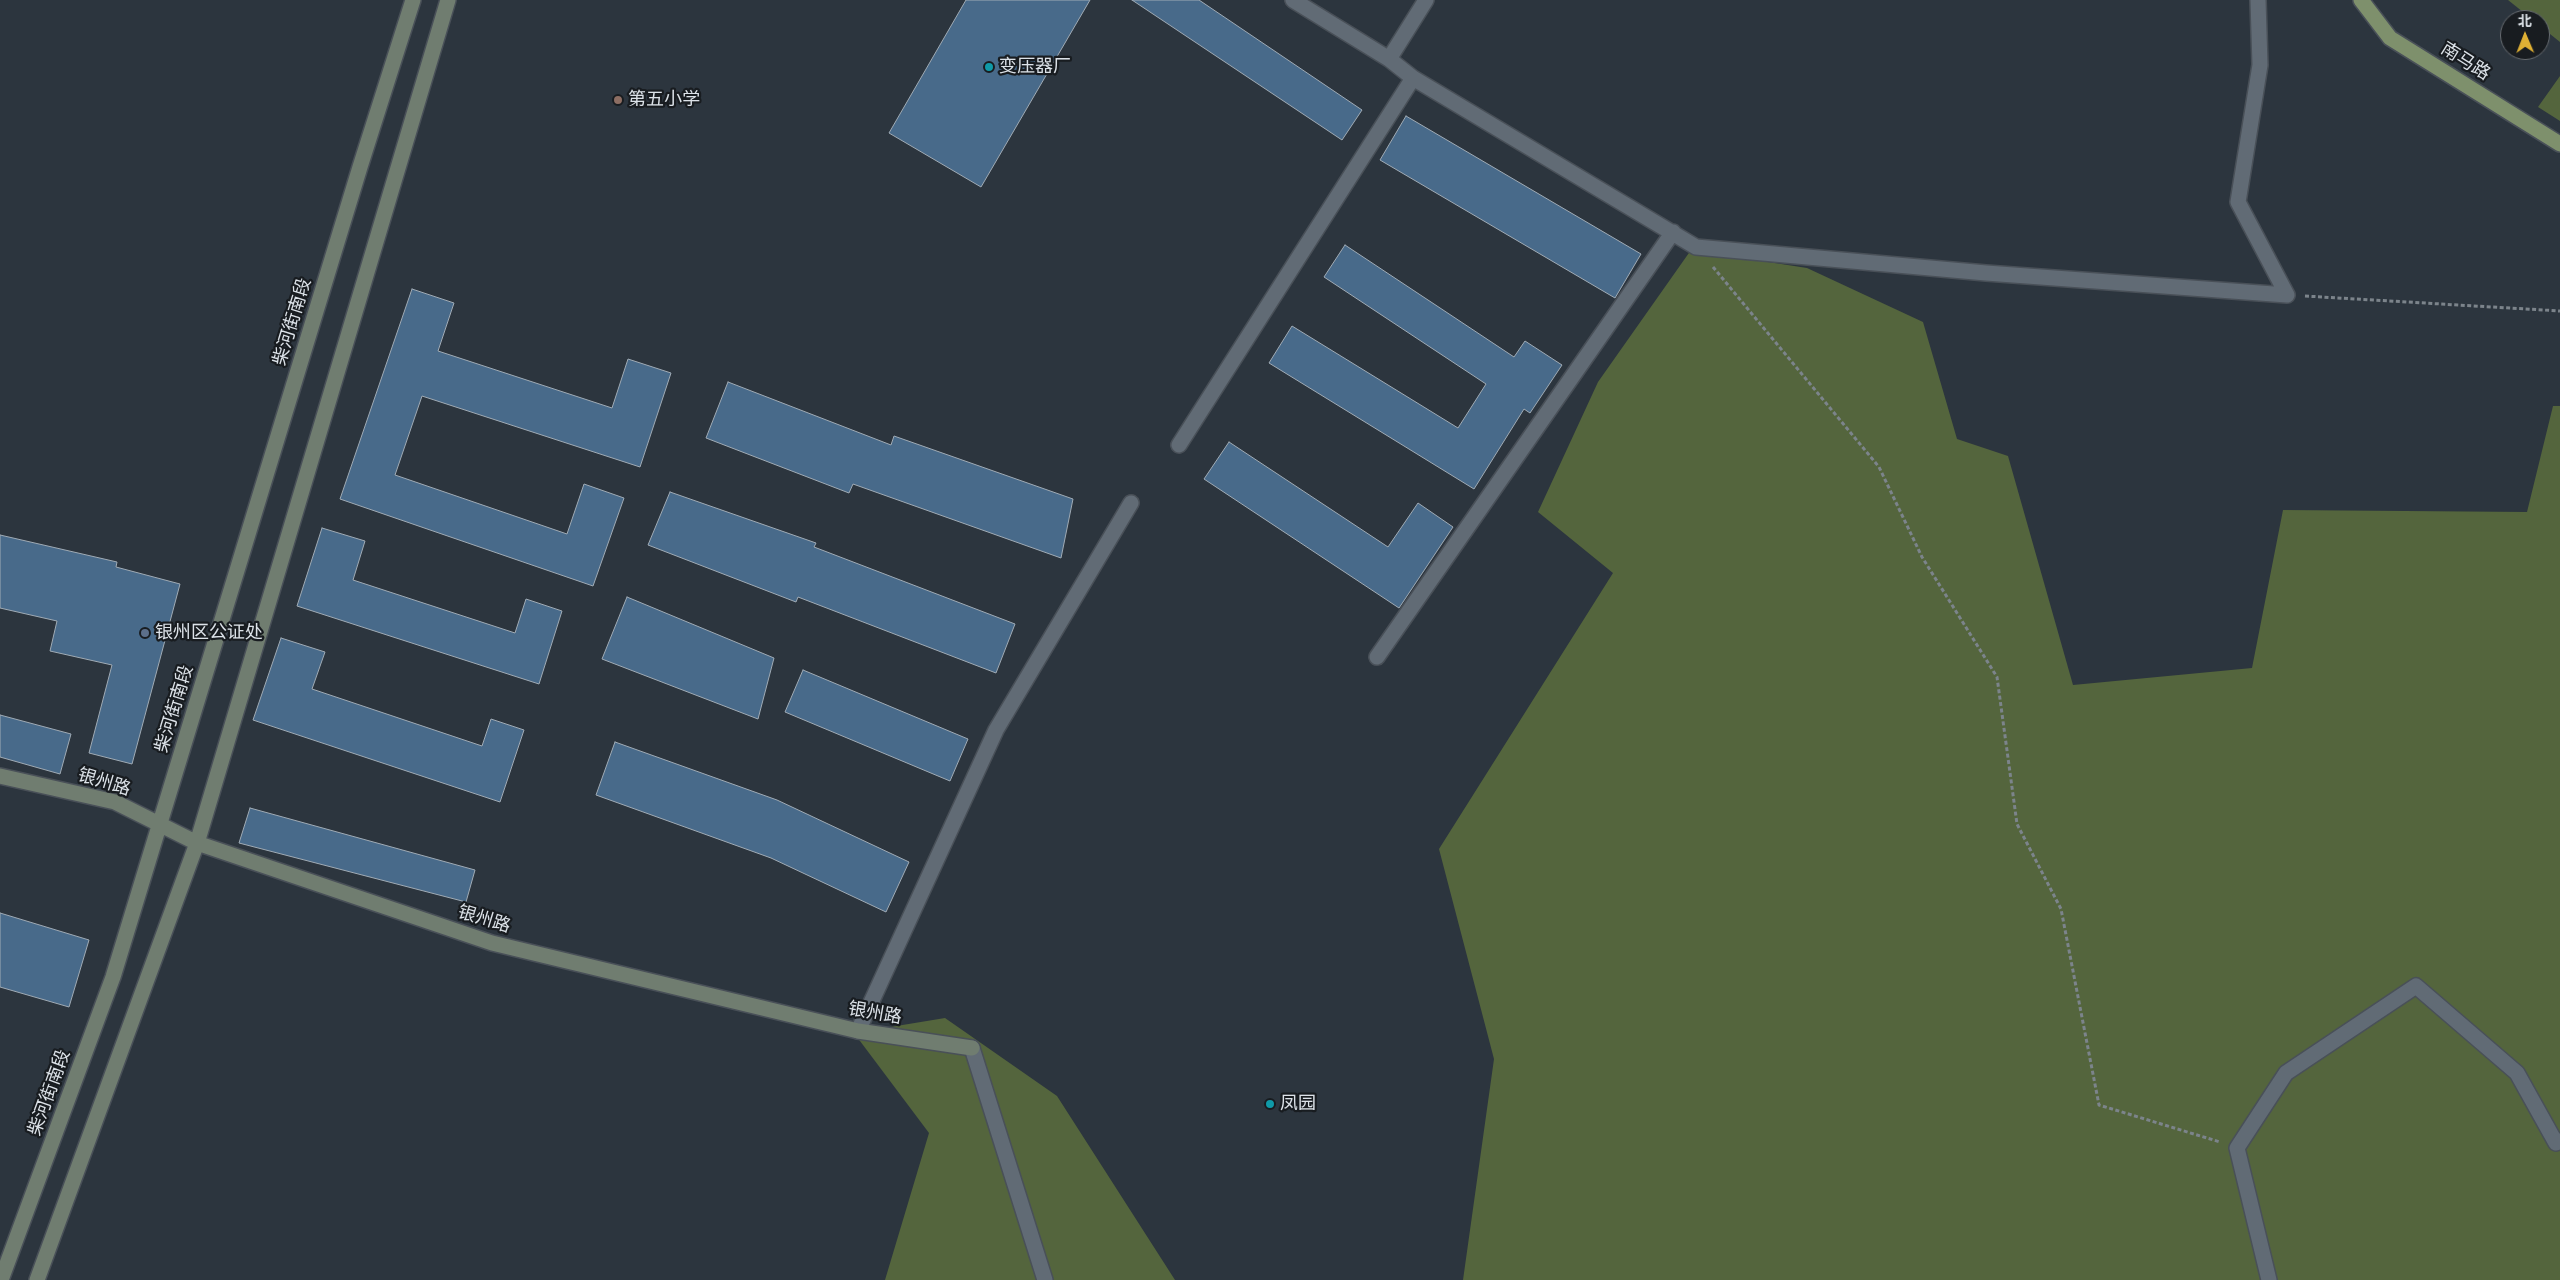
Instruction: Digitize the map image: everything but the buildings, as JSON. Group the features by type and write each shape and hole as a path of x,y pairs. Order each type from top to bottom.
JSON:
{"main road":[{"name":"柴河街南段","path":"1,1280 113,978 360,167 414,0"},
{"path":"37,1280 197,844 436,35 448,0"},
{"name":"南马路","path":"2361,0 2390,38 2560,144"},
{"name":"银州路","path":"0,776 114,802 197,844 492,943 858,1031 972,1048"}],"street":[{"path":"1293,0 1389,58 1413,78 1696,247 1986,273 2287,295"},
{"path":"1389,58 1426,0"},
{"path":"2258,0 2260,65 2238,202 2287,295"},
{"path":"1179,445 1413,78"},
{"path":"1377,657 1672,232"},
{"path":"858,1031 996,730 1131,503"},
{"path":"2269,1280 2237,1148 2286,1073 2416,986 2517,1073 2556,1143 2560,1141"},
{"path":"972,1048 1045,1280"}],"path":[{"path":"1696,247 1879,467 1922,557 1997,677 2017,824 2061,909 2100,1105 2237,1148"},
{"path":"2287,295 2560,311"}],"green space":[{"path":"2508,0 2560,0 2560,42 2550,34 2550,10 2520,10"},
{"path":"2560,76 2560,121 2538,107"},
{"path":"1691,250 1807,268 1923,322 1957,439 2008,456 2073,685 2252,668 2283,510 2527,512 2553,406 2560,406 2560,1280 1463,1280 1494,1059 1439,849 1613,573 1538,512 1598,382"},
{"path":"945,1018 1057,1096 1175,1280 885,1280 929,1133 854,1033"}],"place":[{"name":"变压器厂","path":"989,67"},
{"name":"第五小学","path":"618,100"},
{"name":"银州区公证处","path":"145,633"},
{"name":"凤园","path":"1270,1104"}]}
